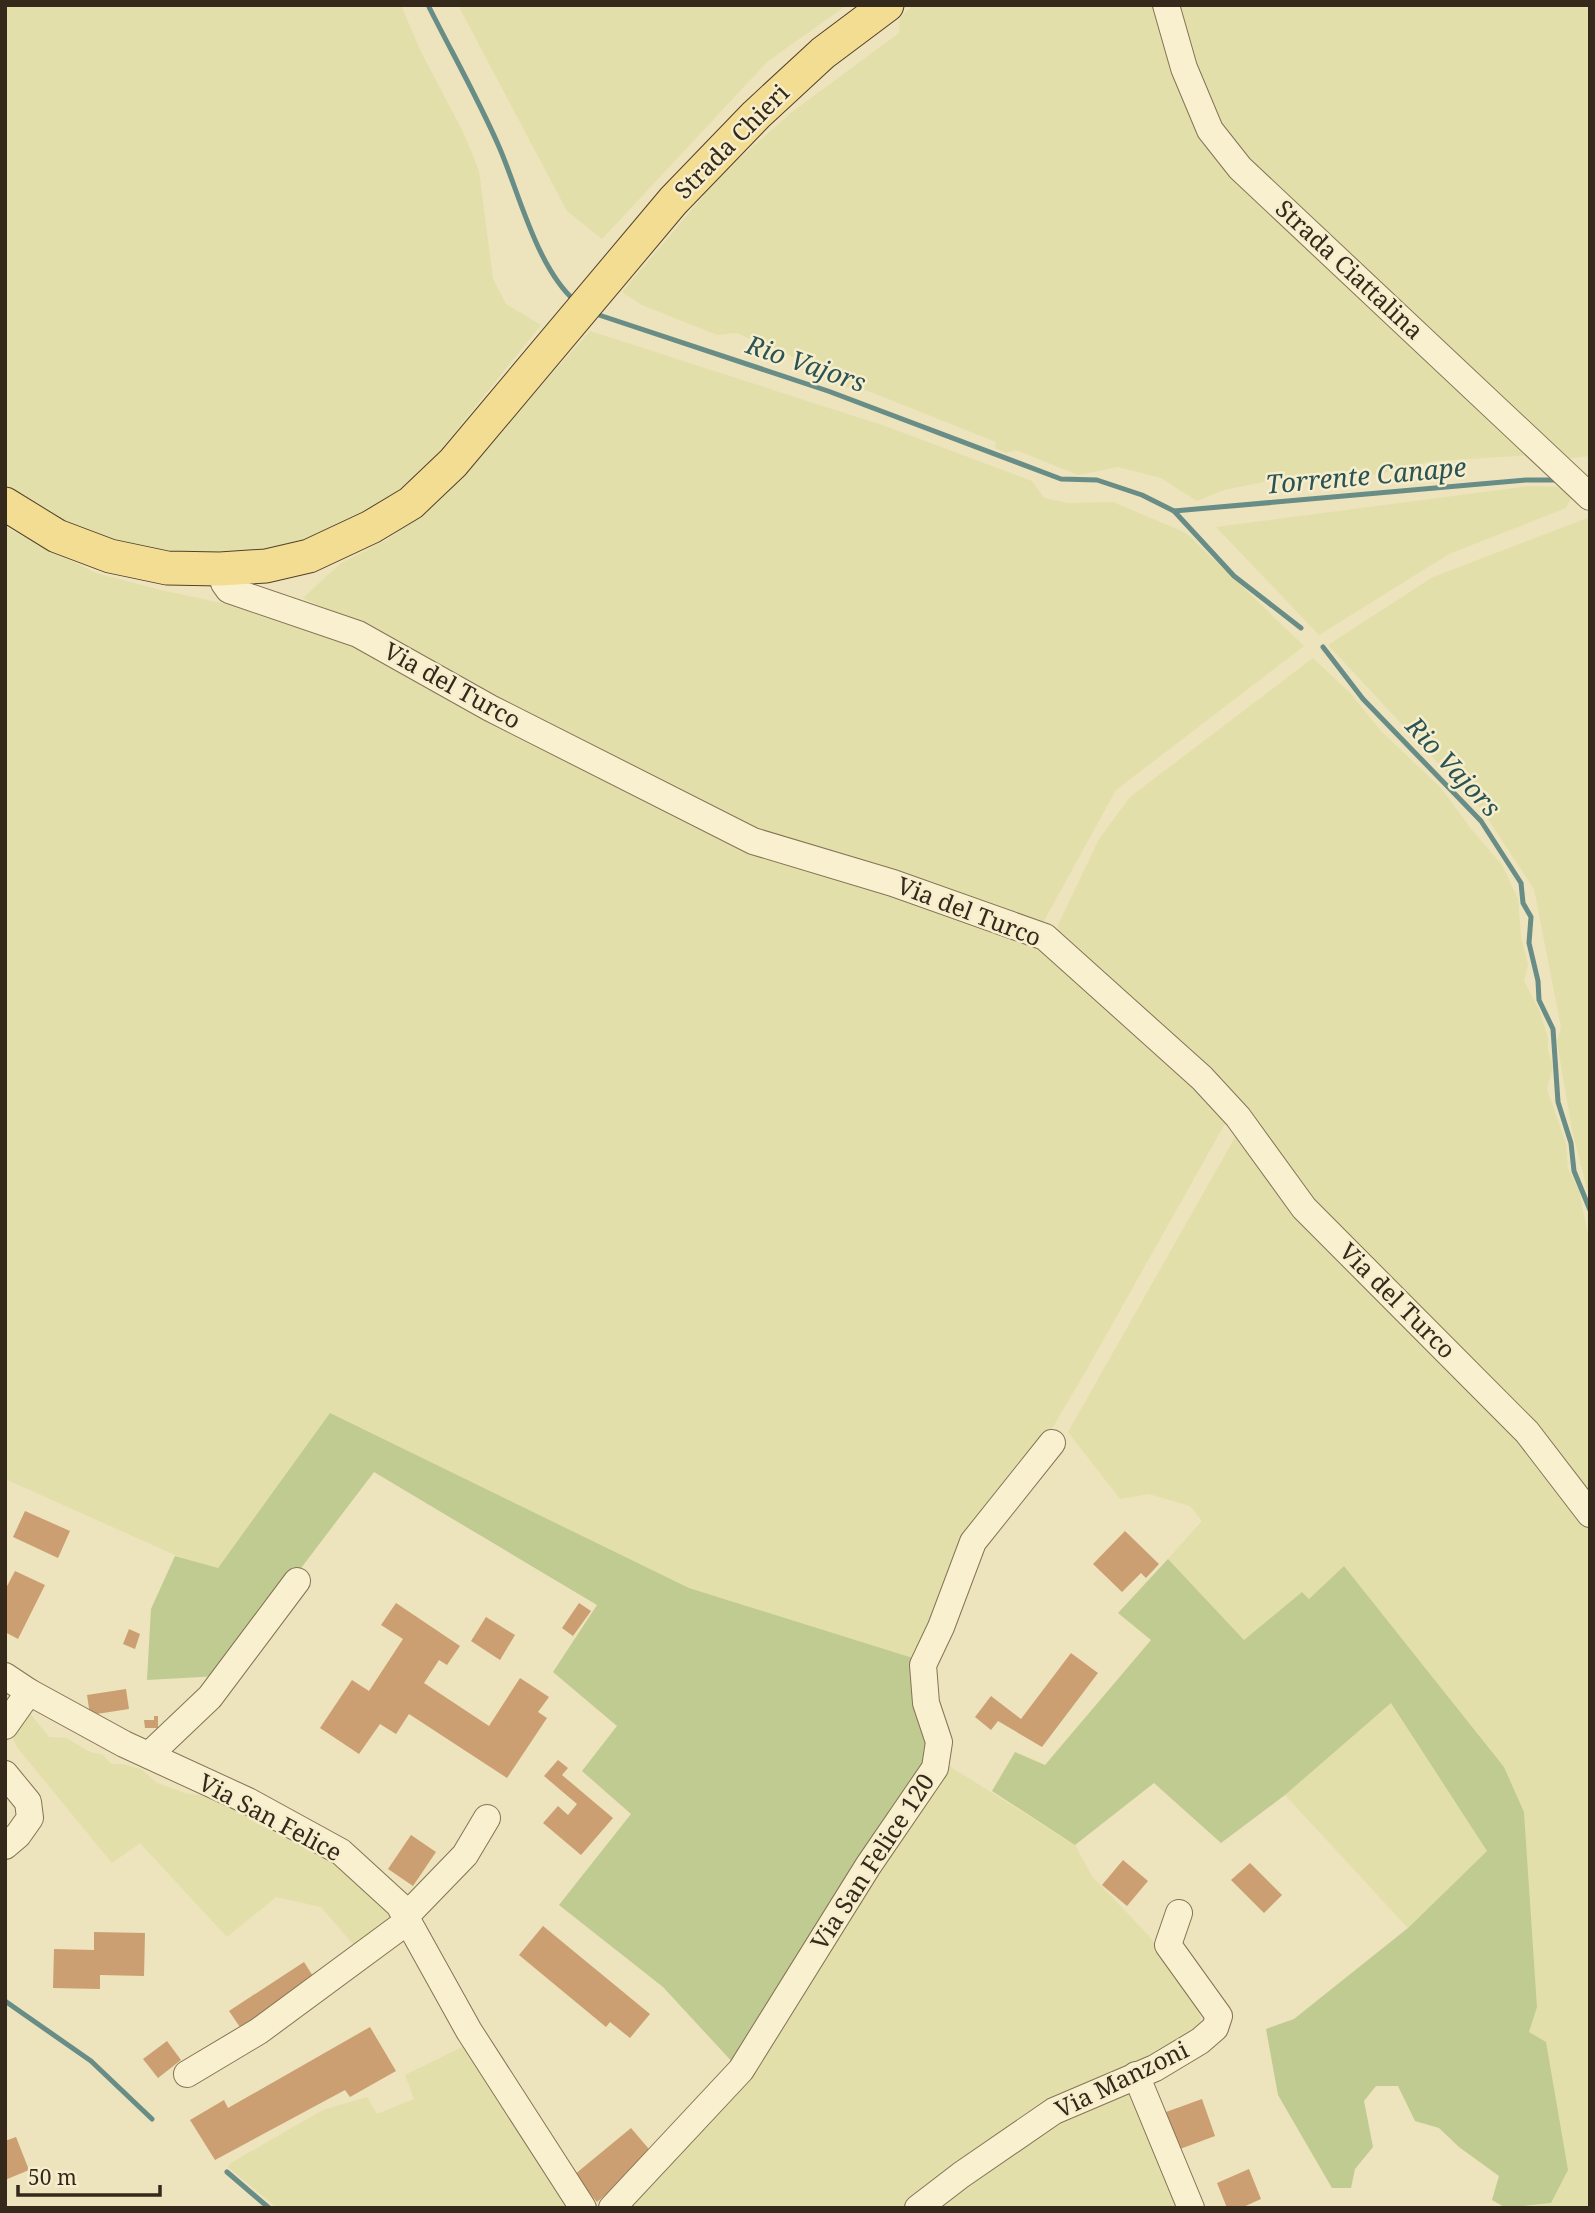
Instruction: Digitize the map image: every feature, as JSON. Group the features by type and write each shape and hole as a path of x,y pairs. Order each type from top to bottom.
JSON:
{"main road":[{"name":"Strada Chieri","path":"5,504 57,536 110,556 167,568 266,566 309,556 371,527 411,503 453,463 673,201 756,115 823,53 887,5"}],"street":[{"name":"Strada Ciattalina","path":"1166,5 1184,68 1210,130 1240,168 1590,497"},
{"name":"Via del Turco","path":"220,569 229,590 358,634 490,708 753,841 893,883 1045,937 1202,1078 1238,1117 1304,1208 1527,1432 1590,1514"},
{"name":"Via San Felice 120","path":"612,2208 741,2070 868,1866 935,1768 939,1742 926,1703 923,1665 941,1627 973,1542 1052,1443"},
{"path":"149,1755 210,1697 297,1581"},
{"name":"Via San Felice","path":"5,1676 29,1692 149,1755 248,1801 341,1852 399,1905 468,2031 583,2208"},
{"path":"5,1726 29,1692"},
{"path":"5,1774 29,1802 30,1818 18,1835 5,1846"},
{"path":"187,2074 259,2031 407,1919 465,1855 487,1818"},
{"name":"Via Manzoni","path":"918,2208 1054,2111 1155,2068 1200,2041 1215,2028 1219,2016 1206,1994 1168,1945 1179,1913"},
{"path":"1136,2075 1191,2208"}],"shaded area":[{"path":"5,5 401,5 420,50 464,134 479,171 493,279 506,304 541,325 426,468 363,518 310,542 262,554 184,558 116,546 42,513 5,489"},
{"path":"458,5 847,5 768,61 602,239 567,211"},
{"path":"914,5 1157,5 1202,131 1534,455 1434,461 1357,479 1298,475 1224,490 1197,501 1161,478 1118,467 1078,475 1016,450 1006,453 995,448 996,442 863,389 836,386 829,372 737,333 717,335 642,305 622,292 721,175 792,112 899,33 900,17"},
{"path":"1175,5 1590,5 1590,456 1565,459 1223,135"},
{"path":"590,331 885,426 1032,481 1044,498 1068,503 1113,502 1186,533 1304,646 1116,790 1040,928 770,837 489,697 408,646 303,598 341,563 388,539 437,503"},
{"path":"1530,486 1566,487 1572,496 1566,508 1449,554 1319,635 1216,527"},
{"path":"1590,517 1590,1201 1572,1130 1557,1042 1561,1027 1534,889 1482,810 1328,645 1433,577"},
{"path":"5,527 96,573 295,619 381,653 530,742 1028,943 1054,959 1171,1058 1227,1120 1083,1376 916,1659 689,1588 331,1414 217,1569 175,1555 5,1479"},
{"path":"1313,658 1351,694 1380,730 1441,788 1502,865 1518,899 1521,937 1528,965 1524,981 1539,1010 1548,1038 1548,1051 1553,1067 1547,1089 1566,1144 1568,1169 1579,1190 1590,1245 1590,1498 1059,940 1058,925 1099,839 1130,797"},
{"path":"1238,1132 1531,1449 1590,1529 1590,2208 1521,2208 1551,2203 1529,2032 1537,2007 1524,1812 1504,1767 1344,1566 1309,1599 1302,1592 1244,1640 1168,1559 1202,1521 1190,1506 1149,1494 1120,1499 1068,1432"},
{"path":"1391,1702 1487,1851 1408,1928 1285,1795"},
{"path":"29,1712 49,1737 66,1738 90,1752 103,1755 111,1764 141,1769 157,1783 188,1794 209,1796 213,1793 335,1862 397,1920 358,1950 321,1907 276,1897 227,1937 140,1843 112,1863 16,1746 12,1735"},
{"path":"946,1764 1075,1845 1092,1876 1149,1936 1199,2004 1201,2026 941,2177 902,2208 619,2208 744,2071"},
{"path":"464,2046 572,2208 277,2208 228,2167 323,2110 367,2097 377,2114 414,2099 405,2075"},
{"path":"1121,2087 1139,2096 1184,2208 926,2208 1058,2116"}],"green space":[{"path":"330,1413 689,1588 916,1659 932,1746 923,1769 736,2066 663,1987 559,1905 631,1814 582,1771 617,1726 553,1672 597,1605 374,1472 219,1676 147,1680 151,1609 175,1556 218,1568"},
{"path":"1168,1559 1244,1640 1302,1592 1309,1599 1344,1566 1504,1767 1524,1812 1537,2007 1529,2032 1546,2042 1568,2170 1551,2203 1506,2208 1492,2200 1499,2176 1459,2147 1439,2128 1415,2121 1398,2086 1376,2086 1364,2101 1373,2147 1355,2169 1351,2188 1332,2188 1278,2095 1266,2029 1294,2019 1408,1928 1487,1851 1391,1703 1285,1795 1221,1843 1154,1783 1075,1845 992,1791 1015,1752 1045,1765 1151,1640 1118,1613"}],"building":[{"path":"25,1511 70,1531 58,1558 13,1537"},
{"path":"1125,1531 1159,1564 1146,1578 1141,1573 1122,1592 1093,1564"},
{"path":"15,1571 45,1585 18,1639 5,1632 5,1590"},
{"path":"396,1603 460,1646 447,1665 439,1660 424,1683 489,1726 520,1678 549,1697 538,1712 547,1718 507,1778 409,1714 396,1734 380,1724 359,1754 320,1728 352,1680 369,1691 403,1639 381,1625"},
{"path":"579,1603 591,1611 573,1636 562,1628"},
{"path":"486,1617 515,1635 500,1660 471,1641"},
{"path":"129,1629 140,1634 135,1649 123,1644"},
{"path":"1071,1653 1098,1673 1042,1747 998,1721 991,1730 975,1717 991,1696 1021,1719"},
{"path":"126,1689 129,1709 90,1715 87,1695"},
{"path":"154,1716 158,1716 158,1728 145,1728 144,1720 154,1720"},
{"path":"558,1760 568,1768 562,1775 613,1818 581,1855 543,1823 558,1806 568,1815 577,1804 544,1776"},
{"path":"411,1835 436,1852 413,1886 388,1869"},
{"path":"1123,1860 1148,1881 1127,1906 1102,1885"},
{"path":"1250,1863 1282,1895 1264,1913 1231,1880"},
{"path":"543,1926 650,2014 630,2038 610,2022 606,2027 519,1955"},
{"path":"94,1932 145,1933 144,1976 100,1975 100,1989 53,1988 54,1949 94,1950"},
{"path":"304,1962 318,1984 244,2033 229,2011"},
{"path":"370,2027 396,2071 350,2097 345,2090 215,2160 190,2120 224,2100 228,2108"},
{"path":"167,2041 181,2060 158,2078 143,2059"},
{"path":"1202,2099 1215,2136 1180,2149 1166,2112"},
{"path":"631,2128 654,2155 597,2202 574,2175"},
{"path":"16,2137 29,2170 5,2180 5,2141"},
{"path":"1249,2169 1261,2199 1241,2208 1227,2208 1217,2183"}],"waterway":[{"name":"Rio Vajors","path":"428,5 492,131 540,251 562,288 576,302"},
{"name":"Rio Vajors","path":"593,313 828,391 1061,479 1097,480 1142,495 1174,511 1234,576 1301,628"},
{"name":"Torrente Canape","path":"1174,511 1526,480 1558,480"},
{"name":"Rio Vajors","path":"1323,647 1363,699 1481,821 1521,883 1523,903 1531,917 1529,943 1538,981 1539,1000 1553,1029 1558,1102 1571,1143 1574,1171 1590,1210"},
{"path":"5,2001 91,2061 152,2119"},
{"path":"227,2172 269,2208"}]}
